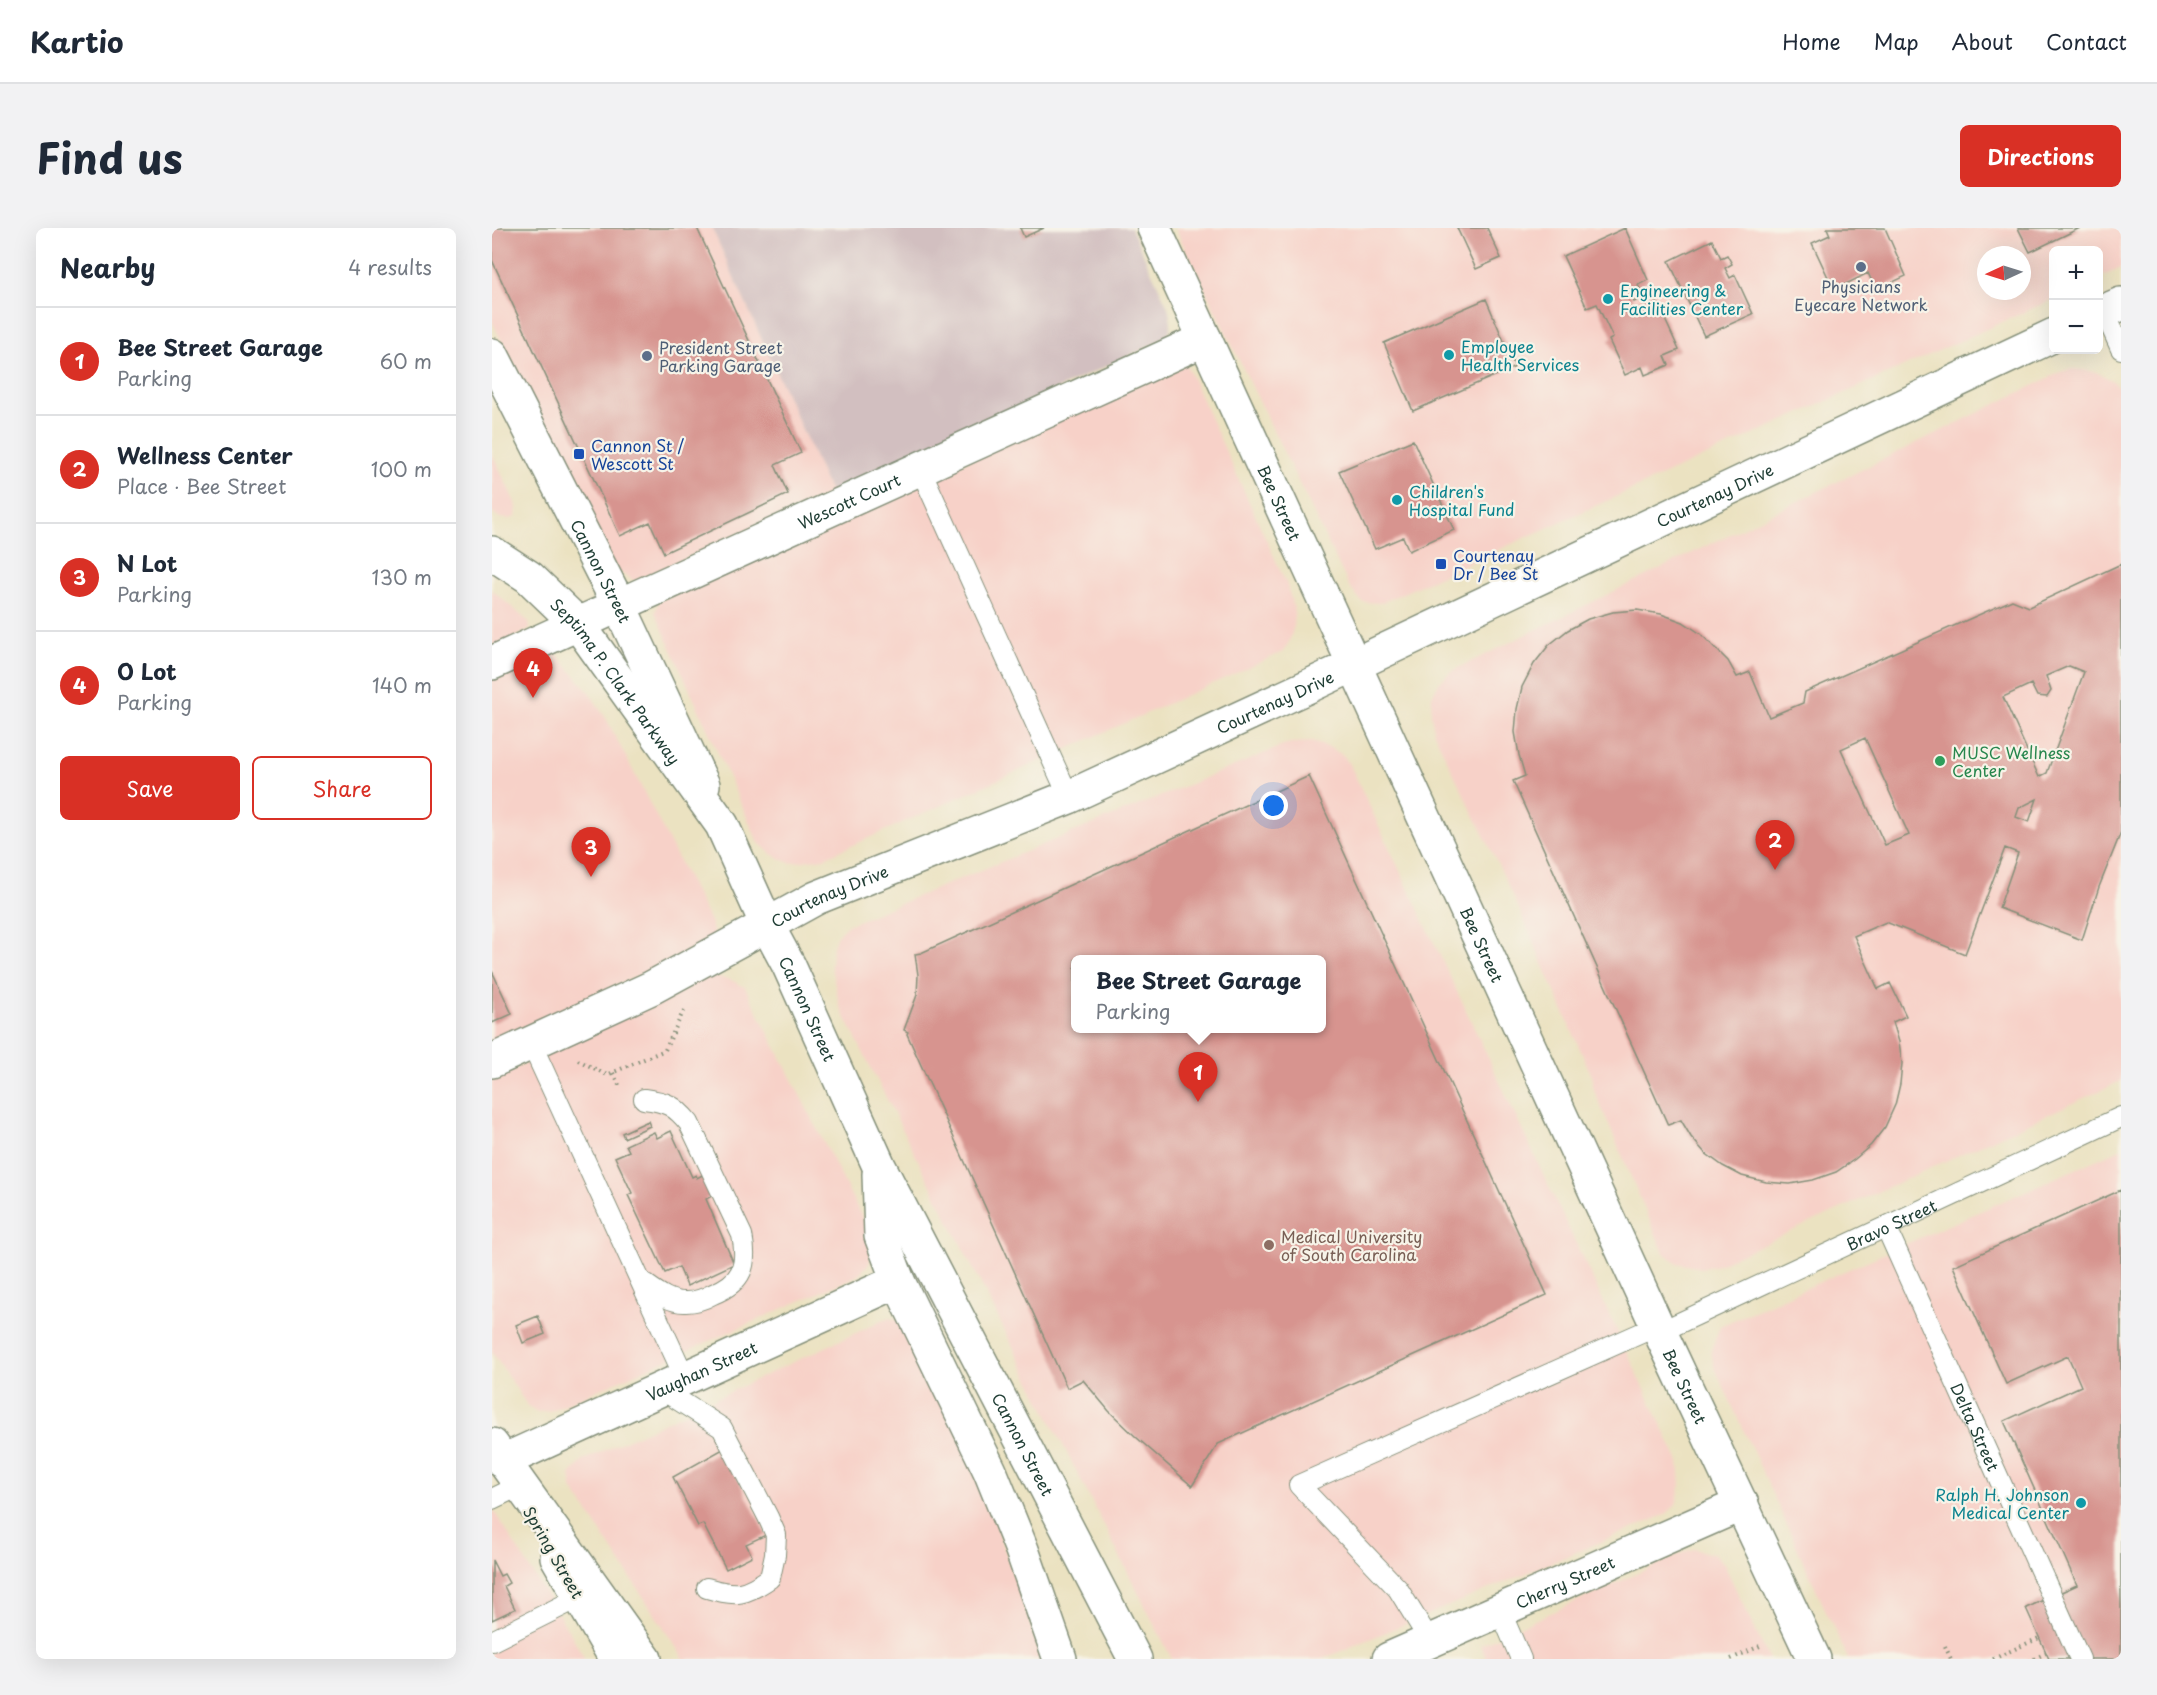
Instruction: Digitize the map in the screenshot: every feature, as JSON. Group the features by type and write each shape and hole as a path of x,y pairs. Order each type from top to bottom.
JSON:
{"main road":[{"name":"Bee Street","path":"1154,228 1658,1329 1814,1659"},
{"name":"Courtenay Drive","path":"492,1061 651,988 816,898 1069,797 2049,337"},
{"name":"Wescott Court","path":"492,663 1205,339"},
{"name":"Cannon Street","path":"492,355 619,605 767,925 789,966 879,1166 1136,1659"},
{"name":"Septima P. Clark Parkway","path":"492,553 529,577 578,624 722,825"},
{"path":"879,1166 881,1236 898,1281 990,1471 1022,1550 1060,1659"},
{"name":"Vaughan Street","path":"501,1473 673,1384 898,1281"},
{"path":"501,1473 645,1659"},
{"name":"Spring Street","path":"501,1473 580,1597 615,1659"},
{"name":"Cherry Street","path":"1389,1659 1742,1504"}],"lane":[{"path":"2108,310 2121,349"},
{"path":"920,468 1069,797"},
{"path":"531,1043 641,1281 673,1384 722,1428 776,1535 770,1578 750,1592 728,1595 707,1588"},
{"path":"641,1281 661,1295 686,1303 705,1298 736,1281 743,1269 745,1253 742,1235 689,1123 676,1107 662,1101 644,1099"},
{"name":"Bravo Street","path":"1430,1641 1398,1589 1299,1485 1886,1227 2121,1117"},
{"name":"Delta Street","path":"1886,1227 2080,1659"},
{"path":"492,1641 580,1597"},
{"path":"1500,1610 1521,1659"}],"path":[{"path":"573,1058 607,1075 613,1073 665,1050 684,1009"},
{"path":"1992,1659 2039,1638"},
{"path":"1731,1659 1760,1646"},
{"path":"1945,1646 1951,1659"},
{"path":"2034,1659 2046,1653"}],"shaded area":[{"name":"President Street Parking Garage","path":"492,228 712,228 831,494 635,581 618,572 605,559 492,321"},
{"path":"712,228 1131,228 1168,307 1171,322 1169,333 1156,343 831,494"},
{"path":"1175,228 2121,228 2121,268 2103,276 2103,246 2049,246 2049,301 1381,603 1362,602 1349,586"},
{"path":"1185,362 1287,585 1294,609 1294,626 1283,652 824,858 790,863 771,854 758,842 655,612 659,601"},
{"path":"2074,369 2096,372 2112,380 2121,389 2121,1081 1715,1266 1701,1268 1677,1263 1664,1253 1593,1088 1593,1079 1513,895 1434,733 1431,713 1432,696 1439,683 1450,672 2063,371"},
{"path":"492,453 517,507 516,517 500,518 492,512"},
{"path":"492,590 529,622 530,629 492,651"},
{"path":"555,652 589,692 607,720 711,923 714,936 710,943 492,1042 492,679"},
{"name":"Medical University of South Carolina","path":"1312,742 1331,748 1344,756 1679,1462 1681,1484 1676,1505 1665,1515 1322,1659 1172,1659 840,1007 831,967 832,950 837,935 848,925 1290,743"},
{"path":"710,976 729,979 745,987 866,1225 872,1249 869,1264 857,1276 550,1411 537,1412 527,1405 492,1352 492,1080 685,983"},
{"path":"2121,1149 2121,1659 1848,1659 1714,1366 1711,1351 1720,1326"},
{"path":"888,1318 908,1322 957,1409 1042,1659 684,1659 572,1488 570,1474 584,1460"},
{"path":"492,1508 572,1636 585,1659 492,1659"},
{"path":"1695,1549 1715,1555 1724,1564 1769,1659 1487,1659 1480,1645 1689,1550"}],"building":[{"name":"President Street Parking Garage","path":"492,228 697,228 801,453 775,465 788,494 664,553 650,522 620,536 492,260"},
{"path":"1020,228 1044,228 1024,237"},
{"path":"1457,228 1487,228 1501,258 1476,269"},
{"name":"Engineering & Facilities Center","path":"1625,228 1648,280 1638,285 1641,291 1631,295 1634,302 1653,293 1679,350 1665,356 1669,365 1645,375 1642,367 1625,375 1609,340 1613,338 1597,304 1587,308 1563,256"},
{"path":"1827,228 1885,228 1906,276 1876,290 1868,273 1834,290 1812,243 1830,235"},
{"path":"2018,228 2080,228 2031,252 2031,246 2027,246"},
{"path":"1712,240 1721,258 1727,255 1732,264 1725,268 1730,278 1735,275 1753,314 1704,336 1669,261"},
{"name":"Employee Health Services","path":"1486,299 1515,367 1413,411 1384,343"},
{"name":"Children's Hospital Fund","path":"1413,440 1454,530 1409,551 1403,537 1375,549 1339,471"},
{"path":"2121,564 2121,832 2099,887 2082,940 1999,908 2018,853 2005,848 1965,954 1886,922 1854,936 1878,989 1890,983 1906,1016 1893,1022 1902,1063 1895,1105 1885,1127 1871,1145 1855,1159 1836,1172 1813,1180 1790,1184 1766,1182 1742,1176 1705,1153 1691,1137 1681,1120 1668,1125 1513,781 1525,776 1515,732 1522,687 1534,664 1549,645 1568,630 1588,619 1613,612 1637,610 1661,614 1683,622 1701,634 1728,661 1737,677 1750,672 1769,717 1803,703 1805,692 2012,600 2029,607","holes":["2069,666 2084,672 2047,773 2039,777 2003,697 2031,684 2037,696 2047,697 2051,691 2046,676","1865,738 1909,835 1885,845 1841,749","2037,799 2029,822 2016,817 2019,808"]},
{"path":"1309,776 1547,1295 1218,1444 1192,1486 1109,1411 1083,1380 1067,1388 908,1032 904,1030 917,995 918,975 915,954"},
{"path":"492,971 512,1014 492,1023"},
{"path":"648,1121 650,1126 624,1138 622,1133"},
{"path":"671,1131 692,1177 696,1175 697,1178 708,1172 718,1193 706,1199 734,1264 687,1286 679,1267 665,1273 628,1195 632,1193 615,1157 629,1151 626,1145 654,1132 657,1138"},
{"name":"Ralph H. Johnson Medical Center","path":"2121,1190 2121,1659 2049,1659 2026,1608 2077,1585 2004,1421 2081,1386 2068,1356 2006,1384 1953,1266"},
{"path":"538,1316 545,1334 523,1343 516,1325"},
{"path":"723,1449 766,1535 746,1544 752,1556 726,1569 703,1524 698,1526 673,1477"},
{"path":"492,1560 500,1576 504,1574 509,1583 504,1586 515,1609 492,1620"}],"place":[{"name":"Physicians Eyecare Network","path":"1861,267"},
{"name":"Engineering & Facilities Center","path":"1608,299"},
{"name":"Employee Health Services","path":"1449,355"},
{"name":"President Street Parking Garage","path":"647,356"},
{"name":"Cannon St / Wescott St","path":"579,454"},
{"name":"Children's Hospital Fund","path":"1397,500"},
{"name":"Courtenay Dr / Bee St","path":"1441,564"},
{"name":"O Lot","path":"533,698"},
{"name":"MUSC Wellness Center","path":"1940,761"},
{"name":"Wellness Center","path":"1775,870"},
{"name":"N Lot","path":"591,877"},
{"name":"Bee Street Garage","path":"1198,1102"},
{"name":"Medical University of South Carolina","path":"1269,1245"},
{"name":"Ralph H. Johnson Medical Center","path":"2081,1503"}]}
